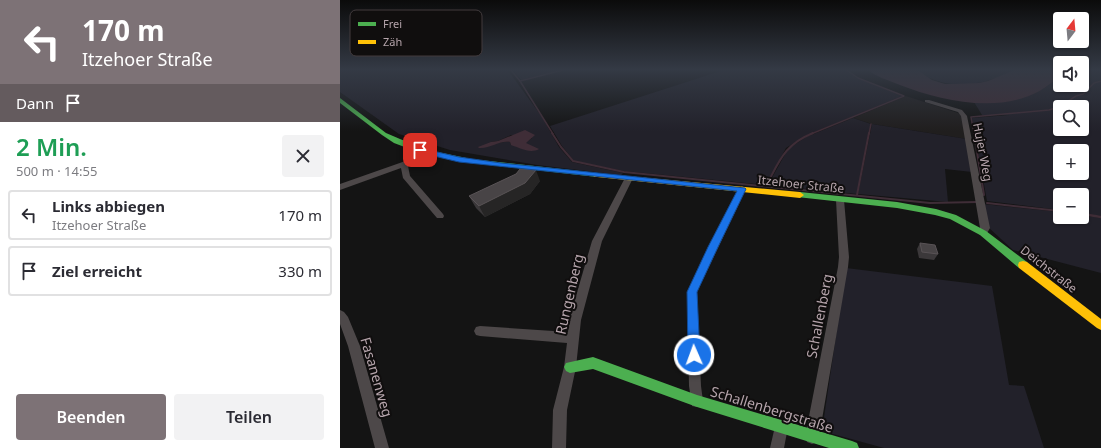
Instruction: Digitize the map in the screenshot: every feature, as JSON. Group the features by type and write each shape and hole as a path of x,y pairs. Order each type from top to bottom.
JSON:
{"street":[{"name":"Hujer Weg","path":"927,101 964,114 985,228 982,234"},
{"name":"Itzehoer Straße","path":"341,103 384,134 407,146 434,154 501,165 897,205 936,212 953,217 982,234"},
{"path":"340,187 404,166 434,154"},
{"path":"404,166 406,176 440,216"},
{"name":"Rungenberg","path":"559,448 560,410 570,367 575,320 597,241 629,178"},
{"path":"698,401 692,292 742,189"},
{"name":"Schallenberg","path":"812,437 844,267 840,200"},
{"name":"Deichstraße","path":"982,234 1101,324"},
{"name":"Fasanenweg","path":"340,316 344,320 354,346 382,448"},
{"path":"480,330 574,338"},
{"name":"Schallenbergstraße","path":"570,367 593,363 698,401 781,428 852,448"},
{"path":"776,448 781,428"}],"shaded area":[{"path":"340,90 522,90 542,117 559,147 572,162 623,173 621,175 537,165 450,150 399,134 340,92","holes":["511,135 532,138 525,143 511,145 510,142 491,142 498,141"]},
{"path":"662,90 887,90 902,96 805,136 786,148 766,185 624,171 574,161 562,146 550,126"},
{"path":"913,90 1042,90 1025,97 1004,102 961,102 940,98"},
{"path":"1040,90 1053,90 1053,92 1084,92 1069,100 1053,100 1053,109 1049,110 1053,109 1053,136 1089,136 1089,100 1070,100 1083,94 1085,92 1089,92 1089,90 1101,90 1101,216 1089,214 1089,188 1053,188 1053,209 987,201 972,118 1009,115 982,115 974,102 997,102 1020,98"},
{"path":"906,96 961,114 967,139 872,124 853,118"},
{"path":"853,118 871,124 857,194 768,185 788,149 806,137"},
{"path":"872,124 967,139 972,172 945,169 948,202 858,194"},
{"path":"525,130 535,135 526,143 539,149 532,151 525,150 511,145 510,142 502,142 483,148 478,147 498,141"},
{"path":"983,204 1053,211 1053,224 1089,224 1089,216 1101,218 1101,273 1013,250 988,227"},
{"path":"846,268 992,286 1009,385 1024,386 1044,448 884,448 822,431"}],"building":[{"path":"520,169 536,170 525,183 479,206 469,196 516,174"},
{"path":"920,243 935,245 938,254 922,252"}],"waterway":[{"path":"526,90 553,134"},
{"path":"811,134 904,96 888,90"},
{"path":"974,134 971,117 1049,110 1059,107 1076,96 1083,94 1087,90"},
{"path":"869,134 871,124"},
{"path":"552,133 573,161 624,172 930,203 977,202"},
{"path":"857,195 869,133"},
{"path":"974,133 984,195"},
{"path":"766,186 779,161 789,148 811,134"},
{"path":"987,203 1053,210"},
{"path":"1089,215 1101,217"}],"traffic: fast":[{"path":"340,100 384,134 397,141 426,152 471,161 597,175"},
{"path":"800,195 897,205 936,212 953,217 983,233 1023,265"},
{"path":"570,367 593,363 697,401 852,448"}],"traffic: slow":[{"path":"597,175 800,195"},
{"path":"1023,265 1101,325"}],"route":[{"path":"420,150 459,159 501,165 742,189 692,292 694,355"}]}
